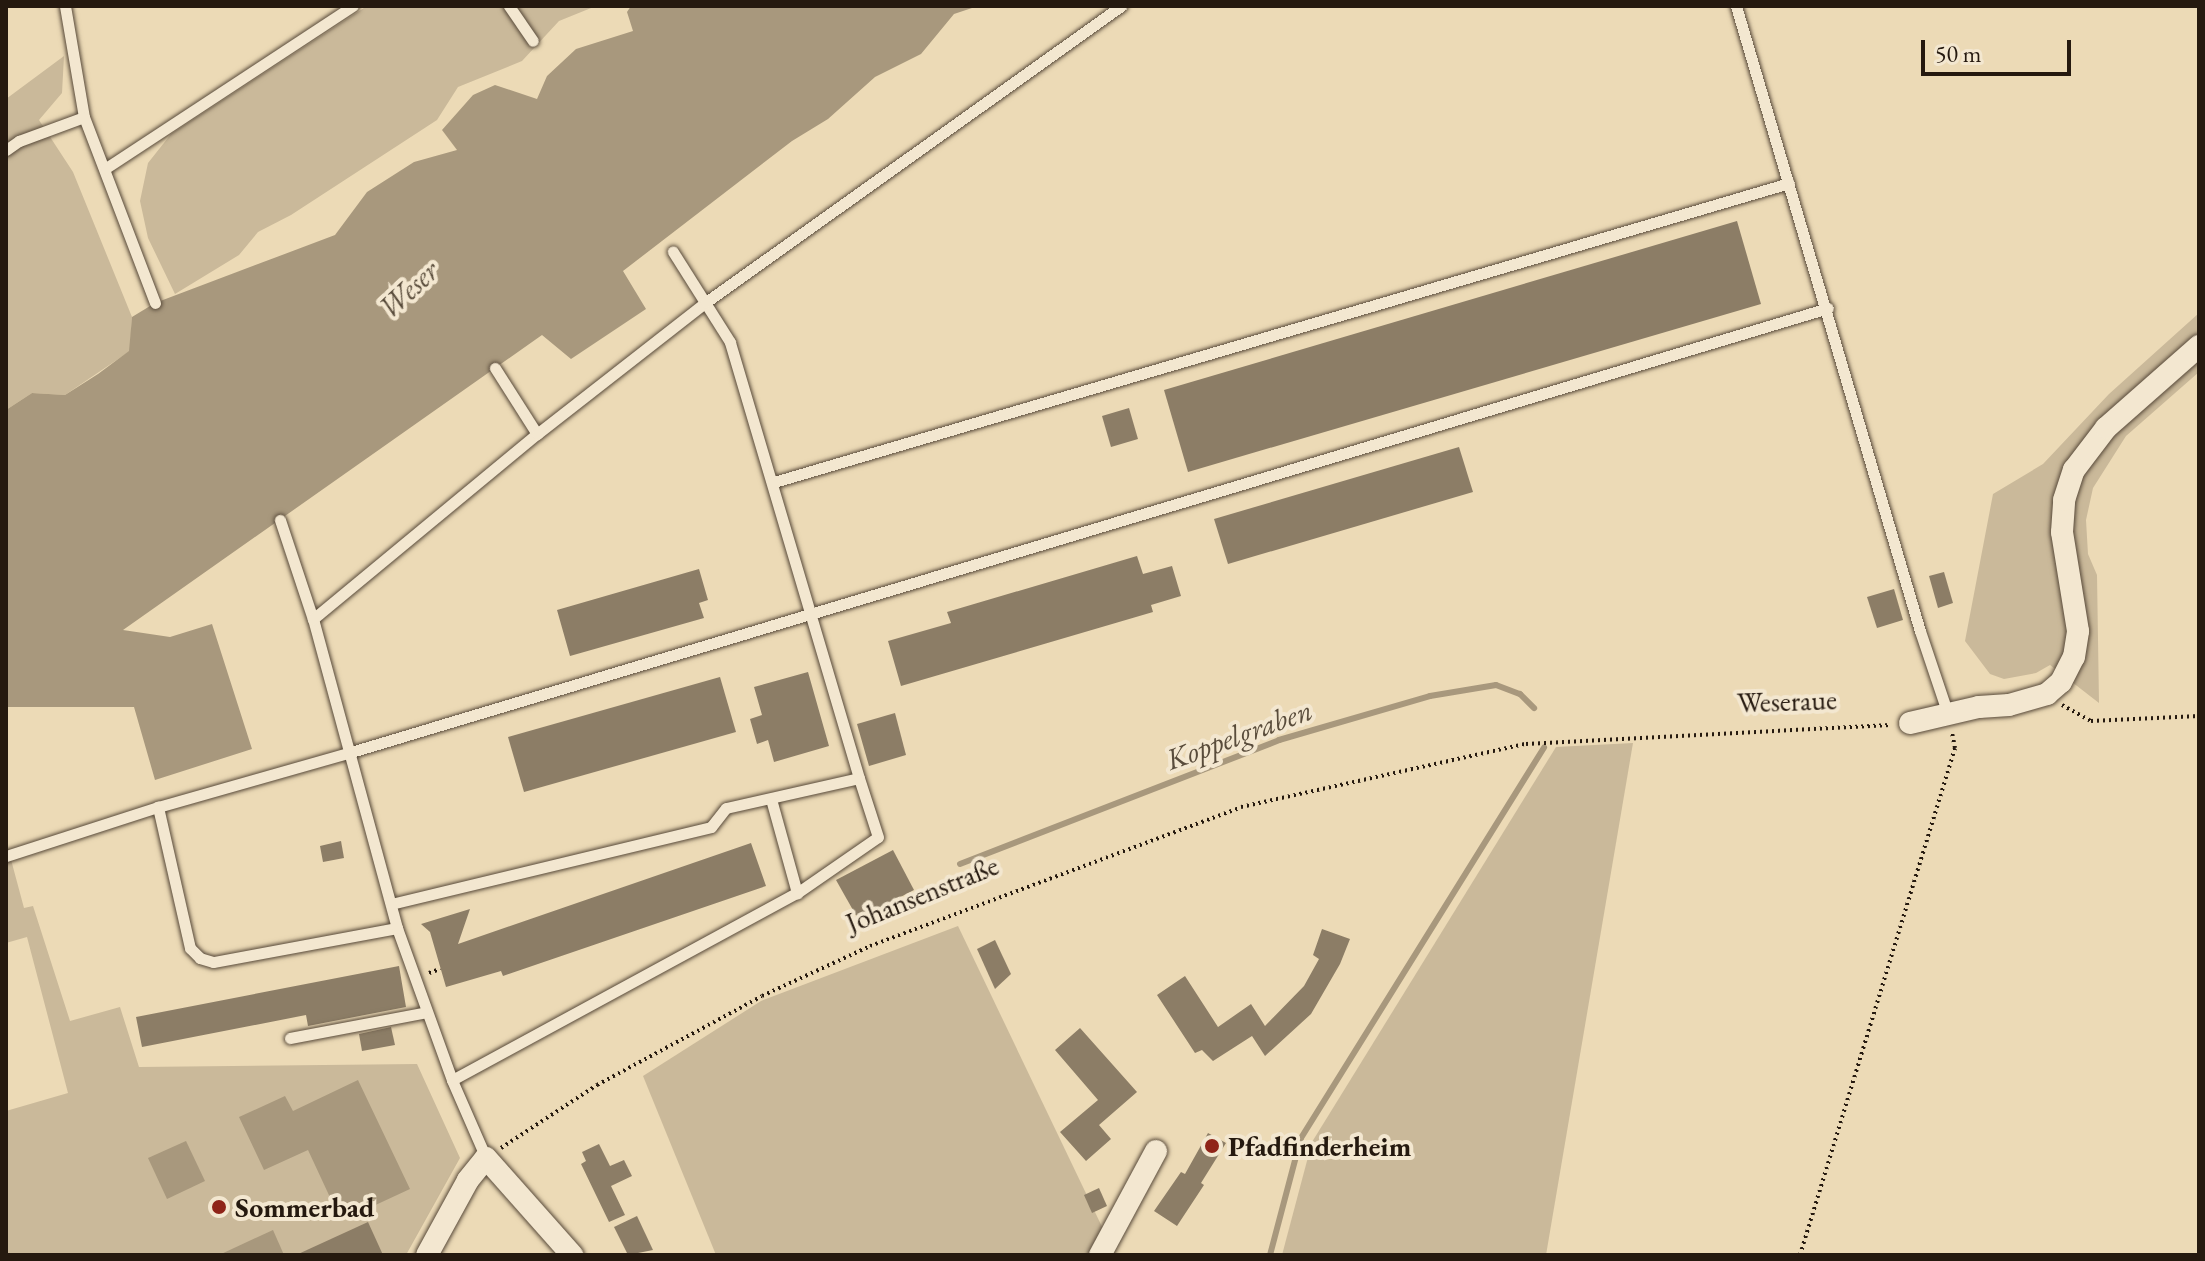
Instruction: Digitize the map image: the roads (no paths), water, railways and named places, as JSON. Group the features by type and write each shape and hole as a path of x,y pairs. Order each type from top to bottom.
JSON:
{"street":[{"path":"1910,723 2047,694 2061,682 2074,657 2078,631 2062,532 2064,500 2074,470 2106,428 2199,346"},
{"path":"1100,1255 1156,1151"},
{"path":"427,1255 468,1180 486,1158 572,1255"}],"lane":[{"path":"65,6 84,117 155,303"},
{"path":"106,168 353,6"},
{"path":"509,6 533,41"},
{"path":"313,619 537,434 706,302 1121,6"},
{"path":"1736,6 1828,308 1920,631 1948,714"},
{"path":"6,150 19,141 84,117"},
{"path":"774,482 1789,183"},
{"path":"452,1080 797,893 878,837 730,342 673,252"},
{"path":"6,856 158,807 812,615 1828,308"},
{"path":"495,368 537,434"},
{"path":"280,520 313,619 397,928 452,1080 486,1158"},
{"path":"391,904 711,827 726,808 859,778"},
{"path":"771,799 797,893"},
{"path":"158,807 190,948 200,958 213,962 397,928"},
{"path":"290,1038 427,1012"}],"water":[{"name":"Weser","path":"631,6 978,6 954,14 921,54 875,77 828,119 792,141 623,271 646,309 571,359 542,335 123,630 170,637 212,624 252,749 155,780 134,707 6,707 6,410 32,393 65,395 98,374 129,351 132,317 155,303 335,235 367,192 414,162 457,150 442,130 473,95 495,85 537,99 547,76 576,49 633,31 627,12"},
{"path":"358,1080 410,1189 341,1221 308,1150 264,1170 239,1117 285,1096 293,1111"},
{"path":"186,1141 205,1181 167,1199 148,1158"},
{"path":"273,1230 284,1255 219,1255"}],"waterway":[{"name":"Koppelgraben","path":"960,864 1279,740 1430,696 1496,685 1520,694 1534,708"},
{"name":"Koppelgraben","path":"1270,1255 1301,1138 1544,747"}],"place":[{"name":"Pfadfinderheim","path":"1212,1146"},
{"name":"Sommerbad","path":"219,1207"}]}
